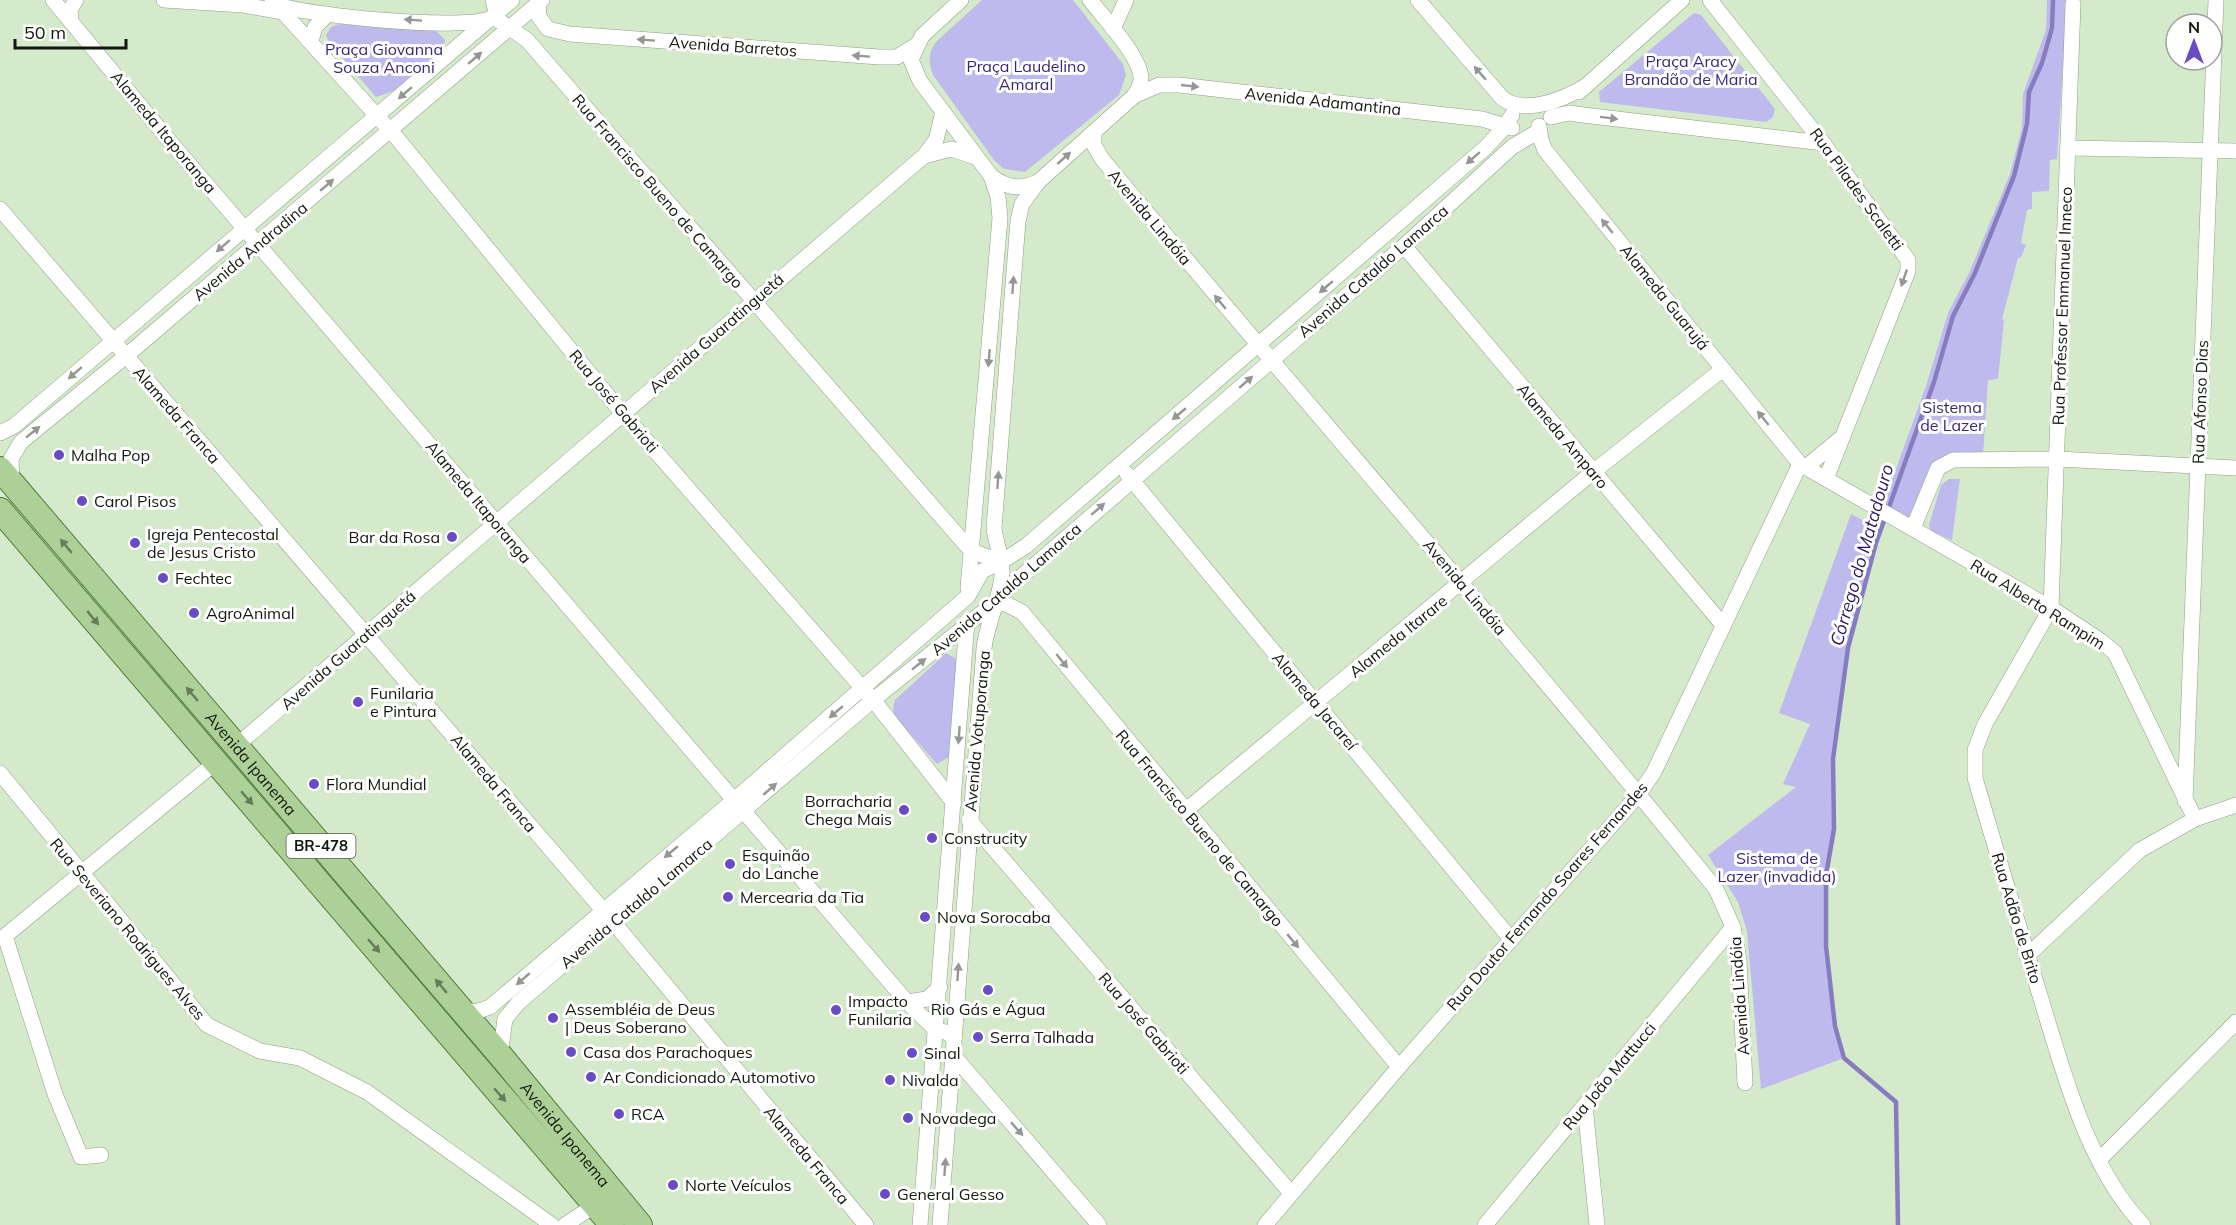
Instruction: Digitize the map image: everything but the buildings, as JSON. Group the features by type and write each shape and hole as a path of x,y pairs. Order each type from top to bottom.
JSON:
{"main road":[{"name":"Avenida Ipanema","path":"6,476 500,1055 640,1225"},
{"name":"Avenida Ipanema","path":"0,510 612,1225"}],"street":[{"name":"Alameda Itaporanga","path":"53,0 907,1002 934,1042"},
{"path":"71,21 70,10 76,0"},
{"path":"164,0 277,6 328,14 457,24 479,22 493,11 502,26 508,29"},
{"name":"Avenida Andradina","path":"0,433 14,426 377,117 493,11 511,0 525,14"},
{"path":"943,0 944,16"},
{"path":"961,0 916,45 911,60 914,71 991,176 1002,185 1013,188 1038,182 1134,96 1141,82 1138,66 1090,0"},
{"path":"1113,29 1126,0"},
{"path":"1418,0 1502,98 1537,113 1540,127"},
{"name":"Avenida Cataldo Lamarca","path":"500,1055 505,1019 518,1003 614,923 739,806 972,606 994,603 1132,480 1404,246 1512,147 1540,127 1587,86 1682,0"},
{"name":"Rua Pilades Scaletti","path":"1710,0 1823,143 1908,260 1908,271 1826,479"},
{"name":"Rua Afonso Dias","path":"2185,804 2216,0"},
{"path":"540,2 539,17 548,29"},
{"name":"Avenida Andradina","path":"6,476 11,459 21,442 126,356 540,2"},
{"name":"Rua Professor Emmanuel Inneco","path":"2051,608 2073,4"},
{"name":"Rua José Gabrioti","path":"277,6 312,42 390,131 623,414 868,694 954,802"},
{"path":"312,42 315,27 328,14"},
{"name":"Avenida Barretos","path":"525,14 548,29 570,34 879,57 897,57 916,45"},
{"name":"Rua Francisco Bueno de Camargo","path":"508,29 527,40 545,60 972,550 1001,562"},
{"path":"545,60 547,46 553,38 570,34"},
{"name":"Avenida Adamantina","path":"1134,96 1159,85 1179,85 1510,123"},
{"name":"Avenida Cataldo Lamarca","path":"1525,107 1565,96 1587,86"},
{"path":"1525,107 1516,110 1510,123 1523,136 1569,113 1823,143"},
{"name":"Avenida Guaratinguetá","path":"236,746 498,523 753,300 924,156 936,141 943,112"},
{"path":"1785,138 1801,127 1800,114"},
{"name":"Avenida Cataldo Lamarca","path":"868,694 940,647 967,626 982,570 1001,562 1026,546 1258,347 1485,148 1510,123"},
{"name":"Alameda Guarujá","path":"1540,127 1545,150 1803,465"},
{"name":"Avenida Lindóia","path":"1094,132 1094,145 1102,159 1258,347 1462,583 1716,889 1734,927 1739,960 1745,1083"},
{"path":"2068,148 2236,151"},
{"name":"Avenida Guaratinguetá","path":"924,156 951,149 976,157"},
{"path":"972,606 972,550 1000,218 998,197 991,176"},
{"name":"Avenida Votuporanga","path":"940,1225 969,820 986,632 1002,580 1001,562 995,538 1018,220 1022,204 1038,182"},
{"name":"Alameda Franca","path":"0,209 614,923 866,1225"},
{"name":"Alameda Amparo","path":"1404,246 1723,625"},
{"name":"Alameda Itarare","path":"1185,811 1593,472 1723,369"},
{"name":"Rua Pilades Scaletti","path":"1803,465 1844,436"},
{"path":"1908,526 1938,468 1945,463 2056,459 2236,468"},
{"name":"Alameda Jacareí","path":"1119,465 1510,938"},
{"name":"Rua Alberto Rampim","path":"1803,465 2051,608 2115,653 2185,804 2195,819"},
{"name":"Rua Doutor Fernando Soares Fernandes","path":"1265,1225 1290,1192 1638,794 1665,751 1723,625 1803,465"},
{"path":"948,524 966,522 976,509"},
{"name":"Avenida Cataldo Lamarca","path":"995,538 1005,547 1026,546"},
{"name":"Rua Francisco Bueno de Camargo","path":"994,603 1014,606 1025,616 1399,1067"},
{"name":"Rua Adão de Brito","path":"2051,608 1985,724 1975,750 1975,778 2064,1074 2099,1160 2126,1207 2143,1225"},
{"path":"986,632 993,620 1004,613 1012,612 1025,616"},
{"name":"Avenida Votuporanga","path":"920,1225 967,626"},
{"path":"940,647 953,644 960,647 964,656"},
{"path":"101,1155 81,1157 55,1094 5,936 216,762"},
{"name":"Rua Severiano Rodrigues Alves","path":"0,773 207,1025 260,1051 300,1058 367,1092 552,1225"},
{"path":"2027,956 2140,850 2195,819 2236,805"},
{"name":"Avenida Cataldo Lamarca","path":"460,1008 475,1012 490,1007 602,910 739,806"},
{"name":"Rua José Gabrioti","path":"969,820 1290,1192"},
{"path":"966,860 977,849 989,849 998,854"},
{"name":"Rua João Mattucci","path":"1485,1225 1734,927"},
{"path":"907,1002 927,999 940,987"},
{"path":"2099,1160 2236,1022"},
{"path":"954,1038 946,1032 934,1042 941,1062 949,1060 953,1055 1099,1225"},
{"path":"950,1092 960,1083 978,1085"},
{"path":"1585,1106 1597,1225"},
{"path":"565,1225 595,1205"}],"green space":[{"name":"Praça Laudelino Amaral","path":"982,0 1073,0 1123,64 1126,75 1119,95 1025,172 1004,169 994,160 931,70 930,57 934,45"},
{"name":"Sistema de Lazer","path":"2047,0 2067,0 2057,159 2050,160 2049,191 2032,192 2032,209 2027,210 2021,243 2026,245 2021,257 2018,258 2002,319 2004,320 1998,379 1988,380 1983,455 1951,455 1911,516 1907,518 1883,505 1926,386 1948,313 1970,271 2010,174 2022,128 2023,94 2046,30"},
{"name":"Praça Aracy Brandão de Maria","path":"1694,13 1701,15 1775,109 1773,117 1766,122 1600,102 1599,92"},
{"name":"Praça Giovanna Souza Anconi","path":"339,24 436,31 445,40 443,48 394,91 376,97 329,42 326,35 331,27"},
{"name":"Sistema de Lazer","path":"1949,479 1960,479 1952,540 1931,531 1929,525 1941,485"},
{"name":"Sistema de Lazer (invadida)","path":"1851,514 1881,530 1848,648 1833,759 1834,829 1826,878 1826,946 1835,1026 1844,1058 1761,1089 1747,931 1738,902 1708,855 1796,787 1783,784 1810,724 1779,713"},
{"path":"946,653 957,659 949,757 937,764 895,717 893,708 895,700"}],"waterway":[{"name":"Córrego do Matadouro","path":"1898,1225 1896,1102 1844,1058 1835,1026 1826,946 1826,875 1834,829 1833,759 1848,648 1876,543 1934,382 1953,316 1975,273 2014,176 2027,124 2029,92 2042,63 2052,28 2053,0"}],"place":[{"name":"Malha Pop","path":"59,455"},
{"name":"Carol Pisos","path":"82,501"},
{"name":"Bar da Rosa","path":"452,537"},
{"name":"Igreja Pentecostal de Jesus Cristo","path":"135,543"},
{"name":"Fechtec","path":"163,578"},
{"name":"AgroAnimal","path":"194,613"},
{"name":"Funilaria e Pintura","path":"358,702"},
{"name":"Flora Mundial","path":"314,784"},
{"name":"Borracharia Chega Mais","path":"904,810"},
{"name":"Construcity","path":"932,838"},
{"name":"Esquinão do Lanche","path":"730,864"},
{"name":"Mercearia da Tia","path":"728,897"},
{"name":"Nova Sorocaba","path":"925,917"},
{"name":"Rio Gás e Água","path":"988,990"},
{"name":"Impacto Funilaria","path":"836,1010"},
{"name":"Assembléia de Deus | Deus Soberano","path":"553,1018"},
{"name":"Serra Talhada","path":"978,1037"},
{"name":"Casa dos Parachoques","path":"571,1052"},
{"name":"Sinal","path":"912,1053"},
{"name":"Ar Condicionado Automotivo","path":"591,1077"},
{"name":"Nivalda","path":"890,1080"},
{"name":"RCA","path":"619,1114"},
{"name":"Novadega","path":"908,1118"},
{"name":"Norte Veículos","path":"673,1185"},
{"name":"General Gesso","path":"885,1194"}]}
